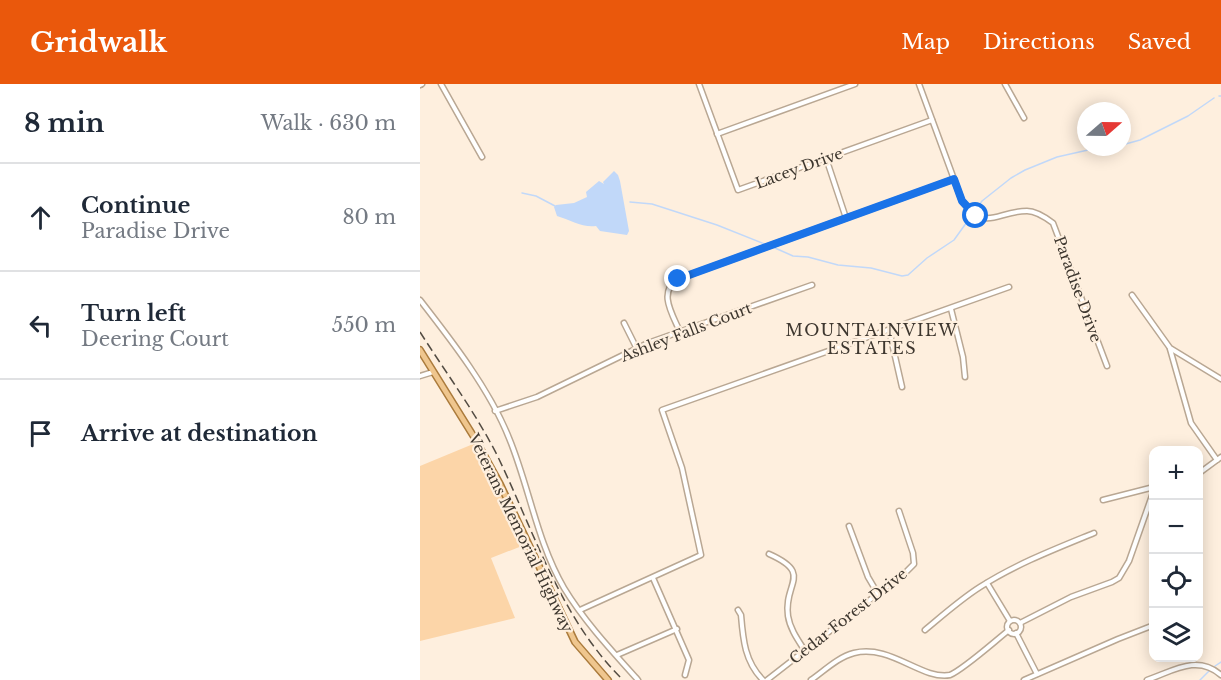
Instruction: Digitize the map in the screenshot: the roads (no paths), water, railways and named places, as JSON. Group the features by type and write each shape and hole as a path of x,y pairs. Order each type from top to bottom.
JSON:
{"main road":[{"name":"Veterans Memorial Highway","path":"420,350 500,484 575,642 608,680"}],"street":[{"path":"441,84 482,157"},
{"name":"Lacey Drive","path":"699,84 738,190 932,120"},
{"path":"717,134 855,84"},
{"name":"Paradise Drive","path":"919,84 962,201 976,216 996,219 1015,212 1029,211 1042,215 1053,223 1107,366"},
{"path":"1005,84 1024,118"},
{"path":"826,159 846,218"},
{"path":"680,332 667,298 667,291 672,283 954,179"},
{"name":"Ashley Falls Court","path":"495,411 537,397 637,349 812,285"},
{"path":"580,610 701,555 682,468 662,410 1010,287"},
{"path":"1132,295 1170,348 1191,423 1219,458 1203,470"},
{"path":"420,300 463,358 509,437 551,561 564,587 580,610 638,680"},
{"path":"951,309 963,357 965,377"},
{"path":"624,323 637,349"},
{"path":"889,330 902,387"},
{"path":"1170,348 1221,379"},
{"path":"420,376 434,372"},
{"path":"1103,500 1149,490"},
{"path":"1020,624 1071,597 1119,578 1129,561 1150,500"},
{"name":"Cedar Forest Drive","path":"765,680 914,564 913,553 898,511"},
{"path":"849,526 868,577 878,594"},
{"path":"925,630 987,583 1046,551 1094,533"},
{"path":"769,554 791,566 794,573 788,617 794,635 805,651"},
{"path":"653,578 689,660 685,675"},
{"path":"987,583 1010,621 1009,630"},
{"path":"738,610 741,615 747,655 754,671 765,680"},
{"path":"1010,621 1017,621 1020,624"},
{"path":"1016,633 1020,629 1020,624"},
{"path":"1024,680 1149,627"},
{"path":"617,656 676,629"},
{"path":"1009,630 1016,633 1037,674"},
{"path":"811,680 843,657 868,652 886,655 926,678 949,675 1009,630"},
{"path":"1147,680 1192,664 1204,665 1221,675"}],"water":[{"path":"614,171 620,181 629,231 627,235 600,231 596,226 581,225 557,216 554,207 556,205 574,203 587,197 586,192 599,181 604,184 603,182"}],"waterway":[{"path":"1131,142 1188,116 1214,98"},
{"path":"775,248 793,256 808,257 838,265 871,268 902,276 908,275 927,258 954,240 982,201 1011,178 1057,157 1077,152"},
{"path":"522,193 536,196 555,206"},
{"path":"630,202 652,204 717,225 767,245"},
{"path":"1215,666 1221,662"},
{"path":"1200,680 1210,670"}],"railway":[{"path":"420,332 471,409 498,457 566,603 601,656 623,680"}],"district":[{"name":"MOUNTAINVIEW ESTATES","path":"872,339"}]}
